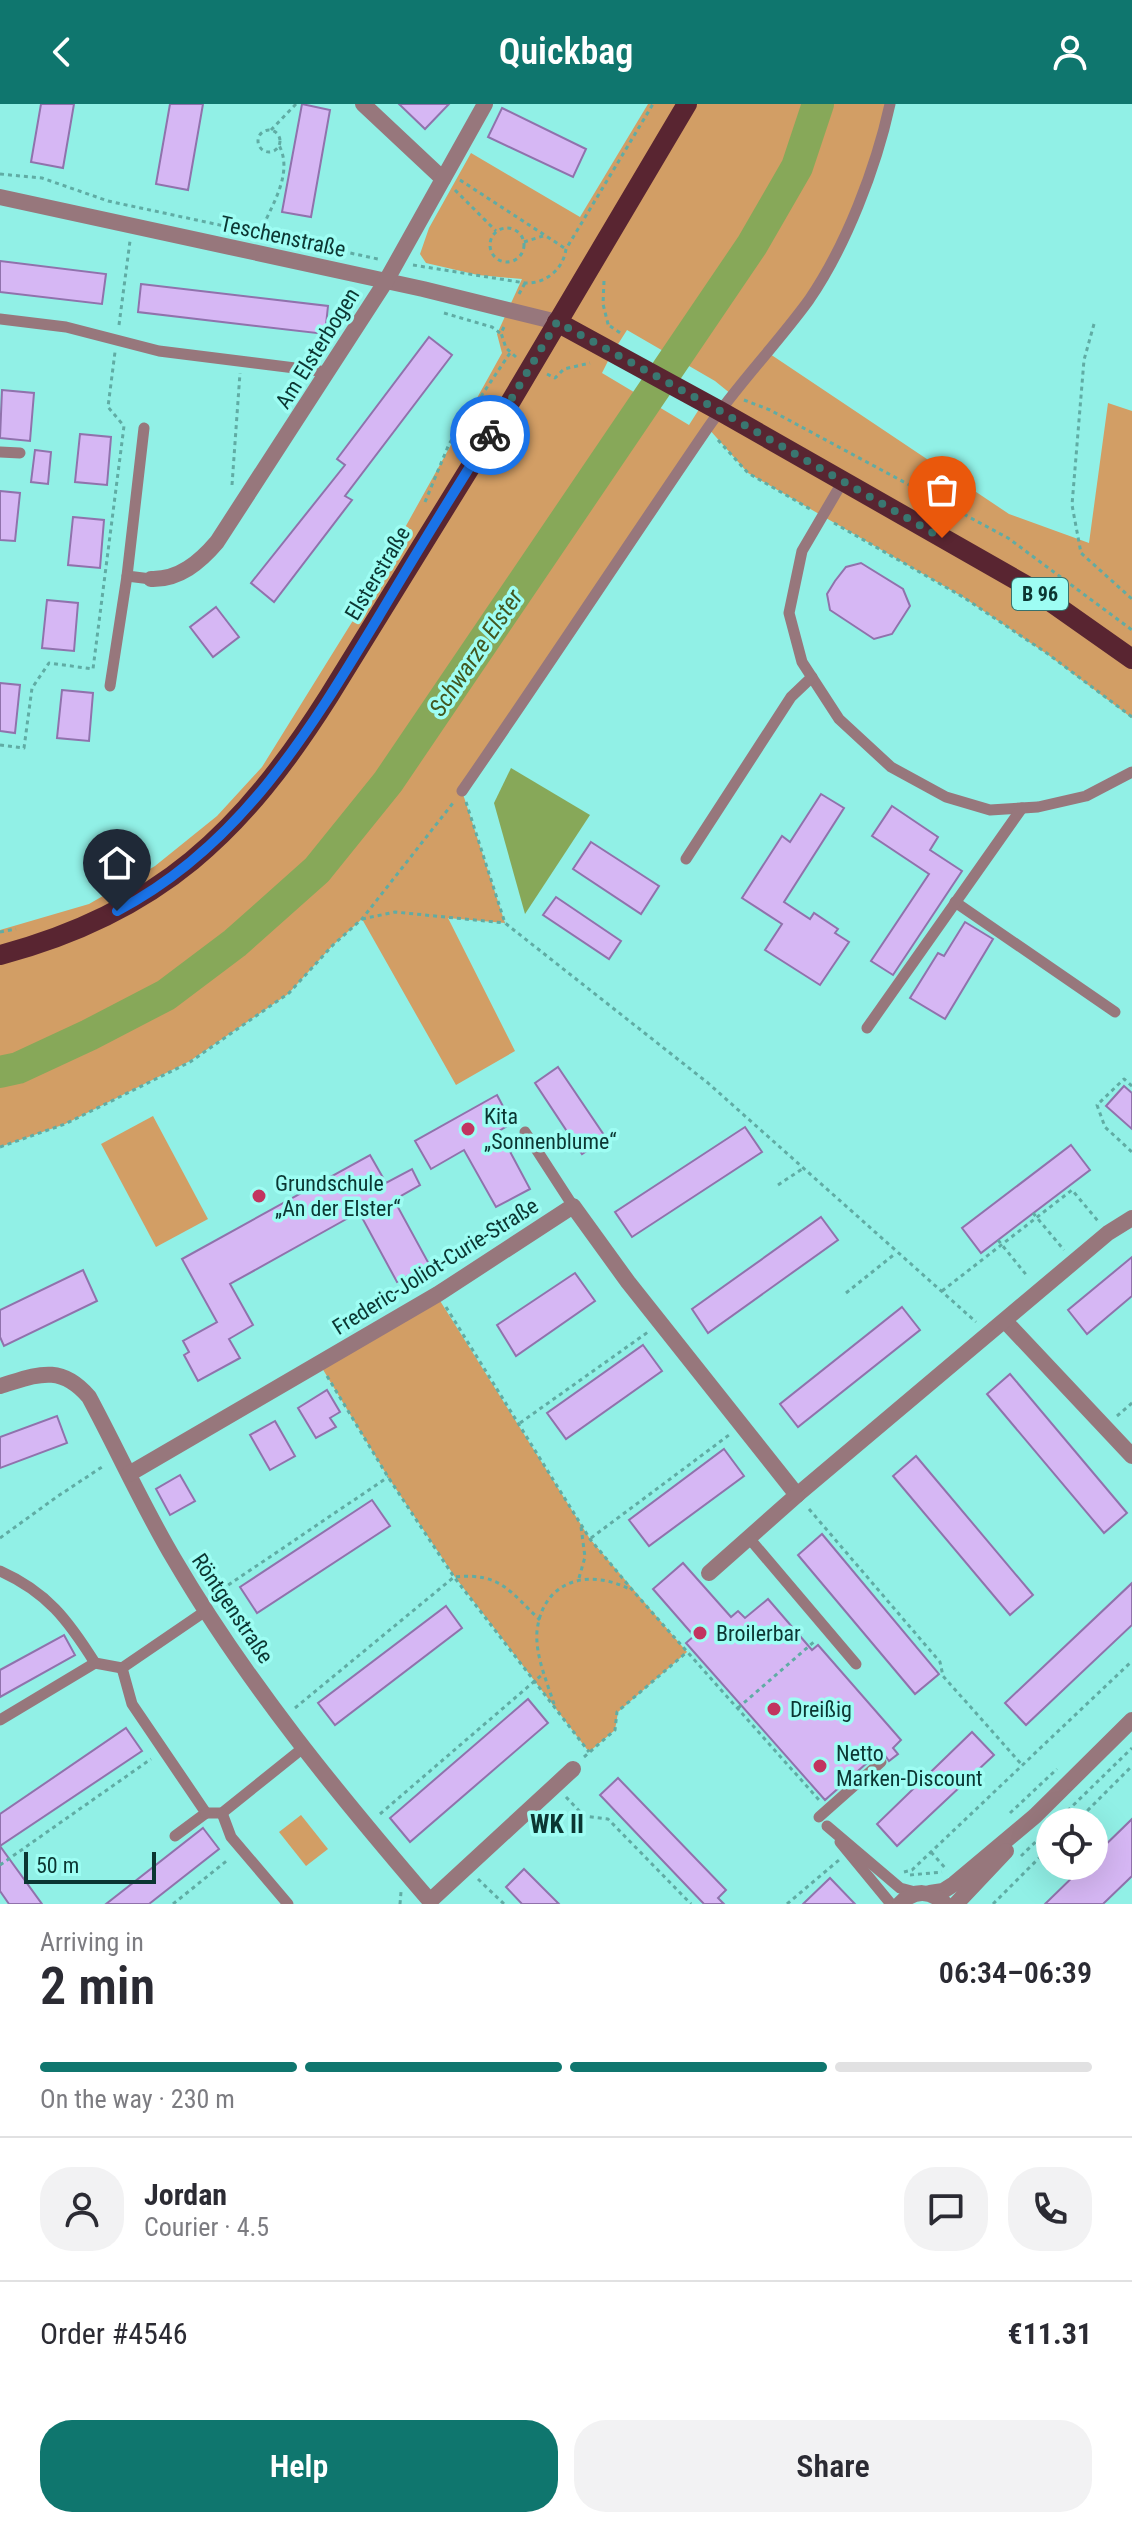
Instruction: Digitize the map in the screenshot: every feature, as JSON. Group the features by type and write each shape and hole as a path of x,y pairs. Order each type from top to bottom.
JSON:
{"main road":[{"name":"Elsterstraße","path":"0,955 66,935 158,888 214,841 261,794 295,750 505,411 687,104"},
{"name":"B 96","path":"557,322 698,399 726,403 843,481 1034,590 1132,659"}],"street":[{"path":"363,104 445,175"},
{"name":"Am Elsterbogen","path":"151,579 168,578 191,567 207,553 229,523 386,281 485,104"},
{"name":"Teschenstraße","path":"0,197 386,281 557,322"},
{"name":"Frederic-Joliot-Curie-Straße","path":"129,1474 438,1294 573,1206 660,1323 797,1495"},
{"path":"709,1573 1108,1233 1132,1218"},
{"path":"1005,1321 1132,1456"},
{"name":"Röntgenstraße","path":"0,1386 52,1373 68,1378 89,1397 174,1559 204,1607 303,1748 429,1903 573,1769"},
{"path":"900,1904 905,1899 943,1891 954,1884 1035,1816 1132,1720"},
{"path":"956,1904 1018,1839 1035,1816"},
{"path":"924,1893 945,1904"}],"lane":[{"path":"462,791 726,403 809,298 834,255 868,175 890,104"},
{"path":"0,319 66,327 159,351 327,372"},
{"path":"110,686 127,576 144,428"},
{"path":"0,452 20,453"},
{"path":"843,481 802,551 789,613 802,662 839,719 891,767 946,797 990,810 1022,808 1086,796 1132,772"},
{"path":"127,576 151,579"},
{"path":"686,859 791,697 812,677"},
{"path":"867,1028 1022,808"},
{"path":"955,902 1115,1012"},
{"path":"525,1132 573,1206"},
{"path":"749,1538 856,1664"},
{"path":"0,1571 36,1590 58,1609 95,1663"},
{"path":"0,1720 95,1663 122,1668 204,1607"},
{"path":"122,1668 132,1704 206,1813"},
{"path":"175,1836 206,1813 222,1813 303,1748"},
{"path":"823,1813 881,1762"},
{"path":"222,1813 231,1837 288,1904"},
{"path":"891,1904 827,1826 892,1881 909,1892 924,1893"}],"path":[{"path":"279,145 269,151 259,144 261,134 271,130 296,104"},
{"path":"0,174 42,178 108,201 395,263 539,284 553,273 565,256 566,249 653,104"},
{"path":"260,233 284,171 284,154 279,145 279,136 271,130"},
{"path":"445,175 496,231"},
{"path":"445,175 487,195 566,249"},
{"path":"513,229 521,235 523,251 518,259 506,263 491,255 489,243 496,231 513,229"},
{"path":"524,242 544,235"},
{"path":"0,745 24,748 32,688 49,663 93,669 124,426 108,407 130,240"},
{"path":"589,272 604,280 603,304 610,326 606,349"},
{"path":"1094,324 1084,360 1072,505 1081,553 1132,599"},
{"path":"606,349 610,326"},
{"path":"424,505 449,444 510,353"},
{"path":"229,523 241,361"},
{"path":"726,403 770,410 1008,538 1132,630"},
{"path":"725,449 748,473 963,597 1048,654 1132,717"},
{"path":"0,1147 65,1124 190,1062 289,993 362,919 462,791"},
{"path":"462,791 505,923"},
{"path":"362,919 395,912 505,923 708,1083 988,1334"},
{"path":"0,932 19,928"},
{"path":"1132,1086 1124,1079 1097,1105 1105,1127 1132,1152"},
{"path":"778,1185 802,1169"},
{"path":"942,1291 1070,1188 1108,1233"},
{"path":"1035,1215 1074,1262"},
{"path":"998,1240 1040,1291"},
{"path":"846,1293 897,1252"},
{"path":"438,1294 590,1539 738,1708 823,1813"},
{"path":"519,1424 660,1323"},
{"path":"319,1362 388,1477 454,1577 589,1752"},
{"path":"590,1539 741,1426"},
{"path":"0,1538 107,1465"},
{"path":"204,1607 388,1477"},
{"path":"797,1495 940,1662 943,1676 1023,1766"},
{"path":"579,1578 585,1557 580,1523"},
{"path":"282,1718 454,1577 473,1575 506,1585 540,1620"},
{"path":"555,1708 544,1673 537,1633 550,1598 579,1578 606,1580 634,1592"},
{"path":"738,1708 827,1630"},
{"path":"573,1769 615,1730 617,1712 687,1652"},
{"path":"892,1881 898,1873 912,1870 1132,1661"},
{"path":"366,1827 544,1673"},
{"path":"1070,1808 1132,1748"},
{"path":"0,1865 164,1750"},
{"path":"1005,1817 1063,1763"},
{"path":"1090,1808 1132,1766"},
{"path":"556,1786 584,1816 608,1819 691,1904"},
{"path":"173,1904 241,1849"},
{"path":"787,1904 848,1852"},
{"path":"993,1904 1036,1861"},
{"path":"468,1869 504,1904"},
{"path":"892,1881 901,1876 949,1872"}],"shaded area":[{"path":"648,104 685,104 301,740 157,887 0,954 0,930 89,904 155,866 217,816 262,767 357,614 502,353 497,334 522,279 478,275 426,263 420,254 429,228 471,153 580,217"},
{"path":"689,104 889,104 856,204 809,298 731,394 715,381 627,330 613,352 558,322"},
{"path":"557,325 612,353 602,373 689,425 703,403 942,539 1132,663 1132,718 1047,654 963,597 748,473 708,428 462,791 505,923 448,918 515,1051 456,1085 362,919 288,994 190,1061 65,1124 0,1147 0,956 66,936 237,820"},
{"path":"770,354 1009,514 1089,543 1108,403 1132,411 1132,656 722,411"},
{"path":"511,768 590,815 525,914 494,803"},
{"path":"153,1116 208,1219 156,1247 101,1144"},
{"path":"437,1296 590,1539 687,1652 618,1712 615,1730 589,1752 455,1577 388,1477 319,1363"},
{"path":"301,1815 328,1849 306,1866 279,1832"}],"building":[{"path":"41,104 74,104 63,168 31,162"},
{"path":"170,104 203,104 188,190 156,184"},
{"path":"302,104 330,110 311,217 282,212"},
{"path":"399,104 449,104 425,129"},
{"path":"502,108 586,149 573,177 488,137"},
{"path":"0,261 106,274 102,304 0,292"},
{"path":"141,284 328,306 325,334 138,312"},
{"path":"429,337 452,355 345,496 352,500 274,602 251,583 345,465 337,459"},
{"path":"2,390 34,393 30,441 0,438"},
{"path":"80,434 111,437 107,485 75,482"},
{"path":"35,450 51,452 48,484 31,482"},
{"path":"0,491 20,493 15,541 0,540"},
{"path":"73,517 104,520 100,568 68,565"},
{"path":"861,563 903,589 910,606 892,634 874,639 830,610 827,594 835,581 846,567"},
{"path":"47,600 78,603 74,651 42,648"},
{"path":"216,607 239,637 213,657 190,627"},
{"path":"0,683 20,685 15,733 0,731"},
{"path":"62,690 93,693 89,741 57,738"},
{"path":"821,794 844,808 784,902 810,919 814,913 838,929 835,933 849,942 820,985 765,950 782,924 742,898 782,836 790,842"},
{"path":"892,806 938,837 930,850 962,871 893,975 871,961 929,874 872,836"},
{"path":"591,842 659,886 641,914 573,869"},
{"path":"556,897 621,941 609,959 543,915"},
{"path":"965,922 993,939 945,1019 910,998 938,953 944,956"},
{"path":"558,1067 606,1138 582,1154 535,1083"},
{"path":"1124,1086 1132,1093 1132,1129 1106,1106"},
{"path":"497,1095 512,1123 499,1131 530,1189 496,1207 464,1150 431,1169 415,1141"},
{"path":"745,1127 762,1152 632,1237 615,1212"},
{"path":"1071,1145 1090,1170 981,1253 962,1228"},
{"path":"370,1155 386,1183 412,1169 420,1185 394,1200 429,1264 397,1282 359,1212 230,1284 253,1325 229,1339 240,1358 198,1381 184,1355 189,1352 183,1341 217,1322 182,1259"},
{"path":"821,1217 838,1240 708,1333 692,1309"},
{"path":"1132,1257 1132,1296 1087,1334 1068,1310"},
{"path":"83,1270 97,1301 4,1346 0,1337 0,1310"},
{"path":"575,1273 595,1301 516,1356 497,1325"},
{"path":"902,1307 920,1330 798,1427 780,1404"},
{"path":"643,1345 662,1371 566,1439 547,1413"},
{"path":"1010,1374 1127,1513 1104,1533 987,1394"},
{"path":"327,1390 340,1412 330,1418 336,1427 316,1438 298,1408"},
{"path":"57,1416 67,1443 0,1468 0,1437"},
{"path":"275,1421 295,1456 270,1470 250,1435"},
{"path":"724,1449 744,1476 649,1546 629,1520"},
{"path":"916,1456 1033,1595 1010,1615 893,1476"},
{"path":"180,1475 195,1501 170,1515 156,1489"},
{"path":"372,1500 390,1526 257,1613 240,1587"},
{"path":"822,1534 939,1674 915,1694 798,1555"},
{"path":"683,1563 731,1617 738,1611 745,1618 768,1599 812,1650 818,1645 901,1740 893,1748 898,1754 889,1761 884,1754 876,1755 825,1800 686,1643 694,1636 653,1589"},
{"path":"1132,1583 1132,1625 1026,1725 1005,1703"},
{"path":"446,1606 462,1628 335,1725 318,1703"},
{"path":"64,1635 75,1655 0,1697 0,1670"},
{"path":"528,1699 548,1723 410,1842 390,1818"},
{"path":"126,1728 142,1751 0,1846 0,1814"},
{"path":"972,1732 994,1755 897,1846 877,1824"},
{"path":"618,1778 726,1890 718,1898 724,1904 704,1904 600,1795"},
{"path":"1132,1819 1132,1876 1103,1904 1045,1904 1070,1880 1108,1880 1108,1842"},
{"path":"203,1828 219,1849 149,1904 106,1904"},
{"path":"0,1846 42,1904 9,1904 0,1891"},
{"path":"524,1869 559,1904 522,1904 506,1887"},
{"path":"830,1878 855,1904 803,1904"}],"waterway":[{"name":"Schwarze Elster","path":"0,1072 18,1068 166,995 235,943 317,870 388,782 752,245 797,167 818,104"}],"way so far":[{"path":"490,435 557,322 942,538"}],"place":[{"name":"Kita „Sonnenblume“","path":"468,1129"},
{"name":"Grundschule „An der Elster“","path":"259,1196"},
{"name":"Broilerbar","path":"700,1633"},
{"name":"Dreißig","path":"774,1709"},
{"name":"Netto Marken-Discount","path":"820,1766"}],"district":[{"name":"WK II","path":"557,1824"}],"route":[{"path":"117,911 158,888 186,866 237,820 281,769 490,435"}]}
